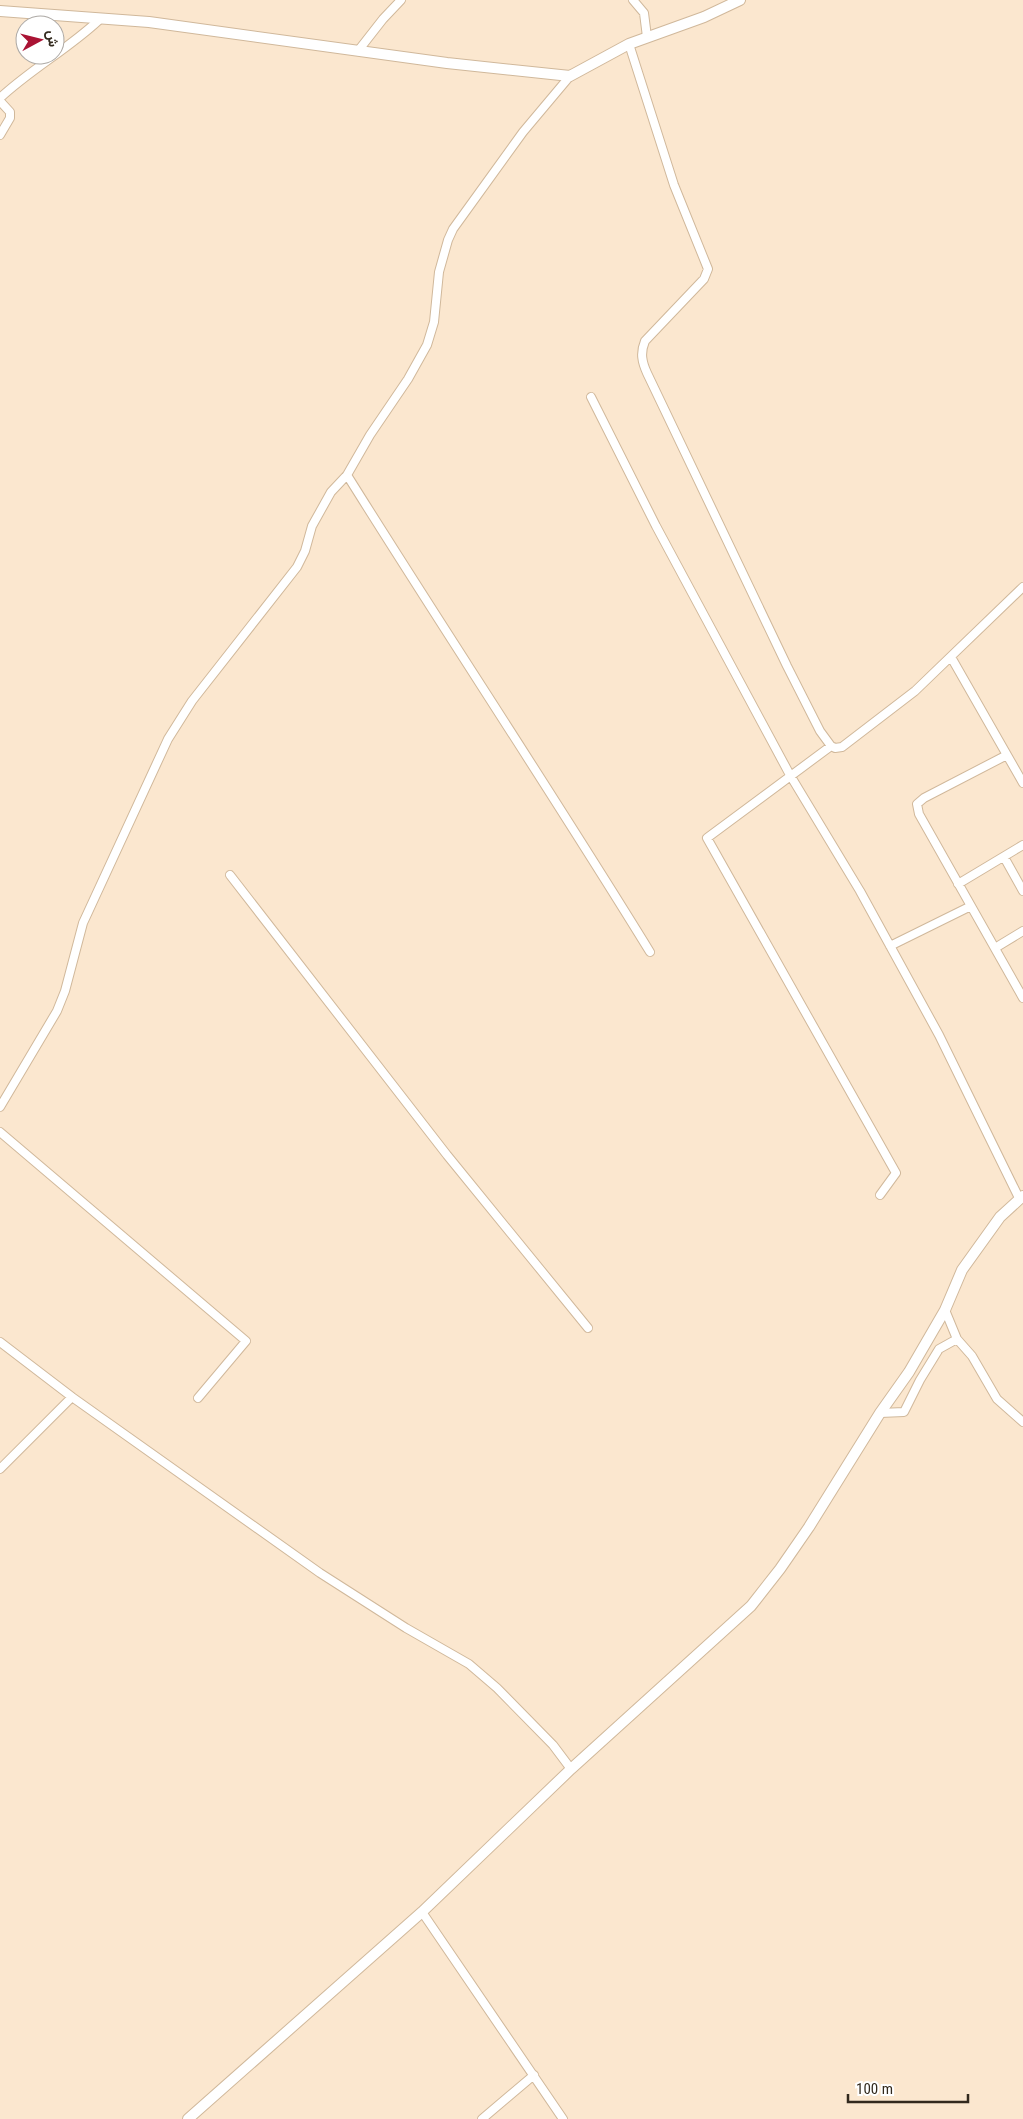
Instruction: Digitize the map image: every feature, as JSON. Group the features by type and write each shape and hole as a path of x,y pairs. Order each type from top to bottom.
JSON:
{"street":[{"path":"358,51 383,19 402,0"},
{"path":"633,0 644,13 647,37"},
{"path":"0,1107 62,1000 83,923 168,739 192,701 297,567 305,551 317,516 331,492 347,475 370,434 408,379 427,345 434,322 439,272 453,229 523,132 570,76 629,44 704,18 740,0"},
{"path":"0,11 100,20 149,22 358,51 570,76"},
{"path":"0,136 10,118 10,112 0,99 19,81 70,45 100,20"},
{"path":"629,44 674,185 708,269 704,279 645,341 641,354 642,360 787,666 820,731 831,746 835,748 842,747 915,691 1022,591"},
{"path":"188,2119 422,1912 571,1769 751,1606 804,1533 880,1413 909,1372 945,1310 963,1268 1000,1217 1021,1197 952,1060 855,883 790,775 656,526 591,397"},
{"path":"347,475 451,641 559,805 650,952"},
{"path":"951,657 1023,784"},
{"path":"831,746 707,838 896,1173 880,1195"},
{"path":"1007,755 924,798 917,804 919,814 1023,998"},
{"path":"958,884 1023,845"},
{"path":"1004,857 1023,891"},
{"path":"230,875 447,1155 588,1328"},
{"path":"890,946 971,906"},
{"path":"995,948 1023,931"},
{"path":"0,1132 246,1341 198,1398"},
{"path":"945,1310 957,1339 972,1356 997,1399 1023,1422"},
{"path":"880,1413 904,1412 920,1380 939,1349 957,1339"},
{"path":"0,1342 72,1397 320,1572 406,1628 469,1664 497,1688 553,1745 571,1769"},
{"path":"0,1469 72,1397"},
{"path":"422,1912 562,2119"},
{"path":"482,2119 534,2075"}]}
